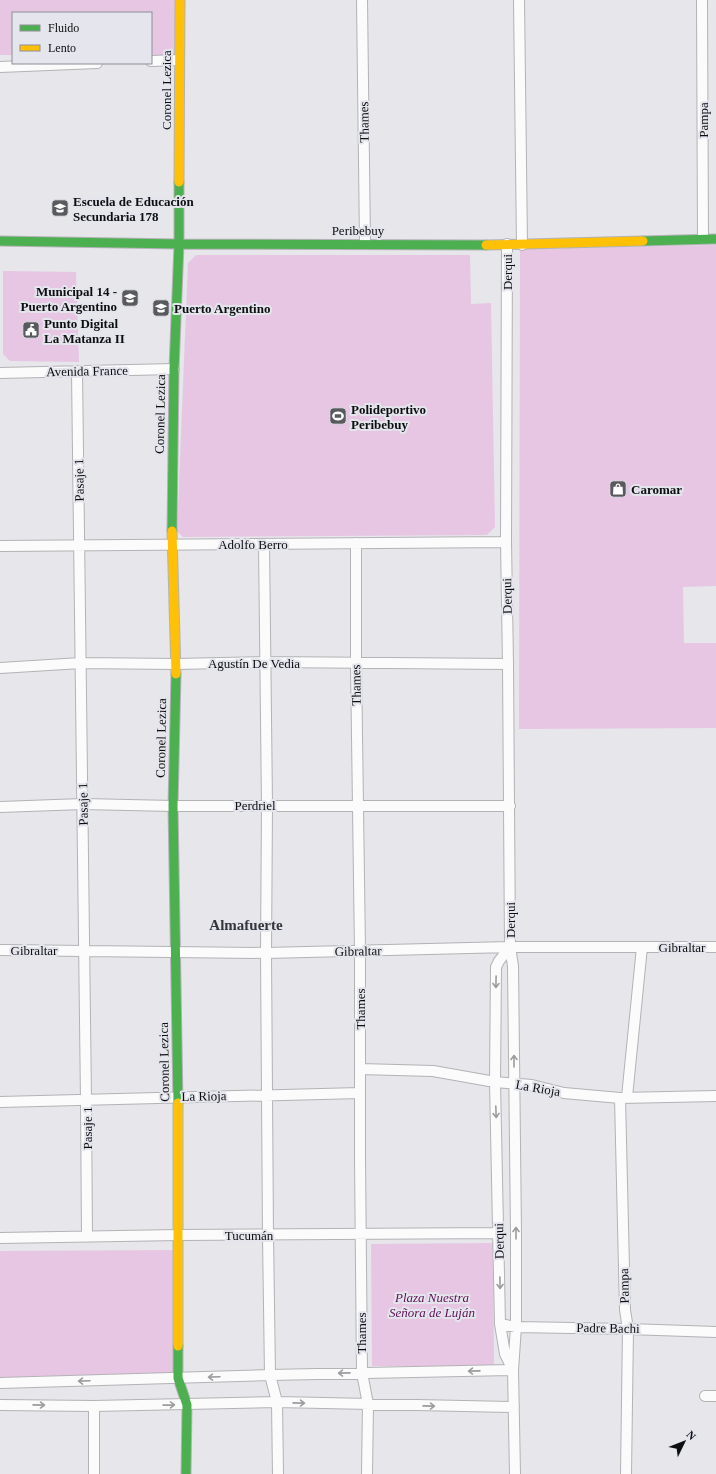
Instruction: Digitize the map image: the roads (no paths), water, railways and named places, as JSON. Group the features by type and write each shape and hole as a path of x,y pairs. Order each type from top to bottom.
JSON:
{"street":[{"name":"Coronel Lezica","path":"180,0 179,244 174,369 172,545 176,664 173,806 178,1097 178,1378 187,1404 186,1474"},
{"name":"Thames","path":"362,0 365,243"},
{"name":"Derqui","path":"519,0 522,245"},
{"name":"Pampa","path":"702,0 704,239"},
{"path":"152,61 179,60"},
{"path":"0,67 73,64"},
{"name":"Peribebuy","path":"0,241 179,244 365,243 522,245 716,239"},
{"name":"Derqui","path":"507,244 506,542 510,806 510,947 513,966 516,1234 516,1327 512,1370 515,1474"},
{"name":"Avenida France","path":"0,373 174,369"},
{"name":"Pasaje 1","path":"78,371 87,1237"},
{"name":"Adolfo Berro","path":"0,546 506,542"},
{"name":"Thames","path":"356,543 362,1373 368,1404 367,1474"},
{"path":"264,544 270,1375 277,1402 278,1474"},
{"name":"Agustín De Vedia","path":"0,668 81,664 266,662 508,664"},
{"name":"Perdriel","path":"0,807 83,804 173,806 510,806"},
{"name":"Derqui","path":"510,947 496,967 495,1082 500,1324 505,1354 512,1370"},
{"name":"Gibraltar","path":"0,950 266,953 510,947 716,947"},
{"name":"Pampa","path":"626,1474 628,1329 624,1310 624,1097 642,947"},
{"name":"La Rioja","path":"360,1069 433,1071 495,1082 532,1085 564,1093 624,1097 716,1096"},
{"name":"La Rioja","path":"0,1102 360,1093"},
{"name":"Tucumán","path":"0,1238 179,1235 499,1233"},
{"name":"Padre Bachi","path":"500,1324 516,1327 716,1332"},
{"path":"0,1383 512,1370"},
{"path":"705,1396 716,1396"},
{"path":"0,1405 94,1406 277,1402 514,1407"},
{"path":"94,1406 94,1474"}],"place":[{"name":"Escuela de Educación Secundaria 178","path":"60,208"},
{"name":"Municipal 14 - Puerto Argentino","path":"130,298"},
{"name":"Puerto Argentino","path":"161,308"},
{"name":"Punto Digital La Matanza II","path":"31,330"},
{"name":"Polideportivo Peribebuy","path":"338,416"},
{"name":"Caromar","path":"618,489"}],"district":[{"name":"Almafuerte","path":"246,925"}],"park label":[{"name":"Plaza Nuestra Señora de Luján","path":"432,1304"}]}
